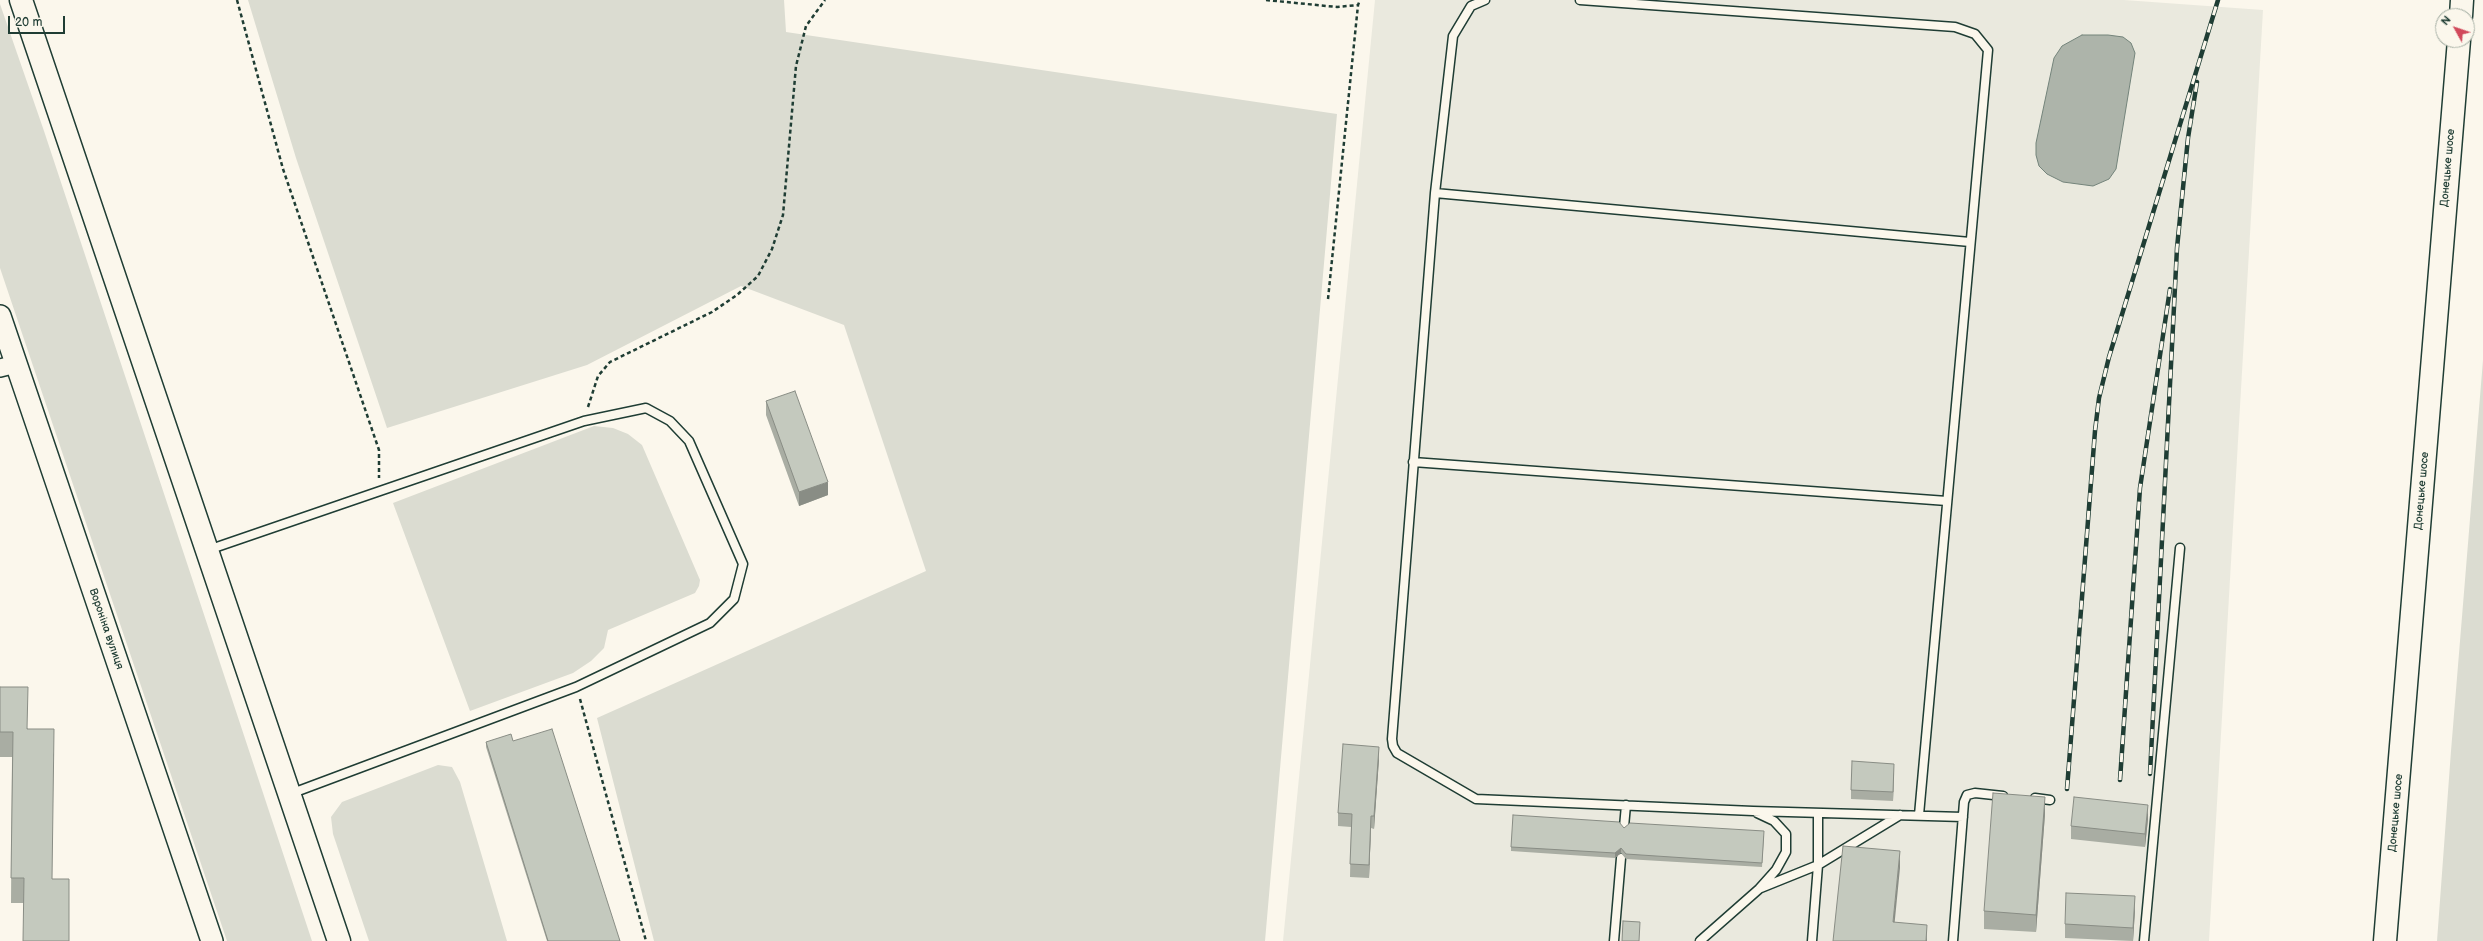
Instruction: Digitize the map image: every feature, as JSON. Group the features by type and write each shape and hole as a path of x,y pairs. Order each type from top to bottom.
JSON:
{"main road":[{"path":"21,0 339,941"},
{"name":"Донецьке шосе","path":"2385,941 2458,48"}],"street":[{"name":"Вороніна вулиця","path":"0,316 8,366 212,941"}],"lane":[{"path":"1485,0 1471,6 1453,36 1435,193 1413,462 1392,739 1397,753 1476,799 1753,811 1963,817"},
{"path":"1580,0 1955,27 1975,34 1988,50 1919,815"},
{"path":"1435,193 1970,242"},
{"path":"207,550 584,421 646,408 670,421 689,441 743,564 734,599 710,623 576,687 289,794"},
{"path":"1413,462 1947,501"},
{"path":"2144,941 2180,548"},
{"path":"1953,941 1964,802 1967,795 1975,793 2012,796"},
{"path":"2027,798 2050,800"},
{"path":"1624,827 1626,805"},
{"path":"1700,941 1759,889 1776,870 1786,852 1786,834 1774,820 1753,811"},
{"path":"1812,941 1818,864 1818,813"},
{"path":"1759,889 1818,864 1901,815"},
{"path":"1614,941 1621,858"}],"path":[{"path":"237,0 282,169 379,450 379,492"},
{"path":"584,421 598,376 610,362 712,312 737,295 758,276 772,249 783,215 796,66 806,26 825,0"},
{"path":"1266,0 1337,7 1358,5"},
{"path":"1328,299 1358,5 1360,0"},
{"path":"576,687 646,941"}],"shaded area":[{"path":"248,0 784,0 786,32 1337,114 1265,941 654,941 597,718 926,571 844,325 741,286 587,365 387,428 296,158"},
{"path":"1375,0 2124,0 2263,10 2209,941 1283,941"},
{"path":"0,4 44,131 312,941 227,941 0,268"},
{"path":"2082,35 2108,35 2123,37 2131,43 2135,53 2116,169 2109,179 2093,186 2063,182 2047,174 2039,166 2036,155 2036,143 2054,58 2062,46"},
{"path":"2483,360 2483,941 2437,941 2451,751"},
{"path":"594,426 613,428 628,434 642,445 700,580 699,586 695,593 608,630 604,648 591,661 573,673 470,711 393,503"},
{"path":"438,765 452,767 460,782 507,941 369,941 333,834 331,817 342,802"}],"building":[{"path":"795,391 828,482 799,492 766,401"},
{"path":"0,687 28,687 27,729 54,729 52,879 69,879 69,941 23,941 24,878 11,878 13,732 0,732"},
{"path":"552,729 620,941 548,941 486,742 511,734 513,741"},
{"path":"1343,744 1379,747 1374,816 1371,816 1369,865 1350,864 1352,814 1338,813"},
{"path":"1852,761 1894,764 1893,792 1851,790"},
{"path":"1993,793 2045,797 2036,915 1984,911"},
{"path":"2074,797 2148,805 2145,834 2071,826"},
{"path":"1513,815 1619,822 1624,828 1630,823 1764,831 1762,863 1626,854 1621,848 1615,853 1511,847"},
{"path":"1843,846 1900,851 1893,922 1927,925 1926,941 1833,941"},
{"path":"2066,893 2135,896 2133,928 2065,924"},
{"path":"1623,921 1640,922 1639,941 1622,941"}],"railway":[{"path":"2067,789 2095,431 2099,398 2109,357 2218,0"},
{"path":"2150,774 2177,248 2188,138 2197,82"},
{"path":"2120,780 2140,488 2170,289"}]}
